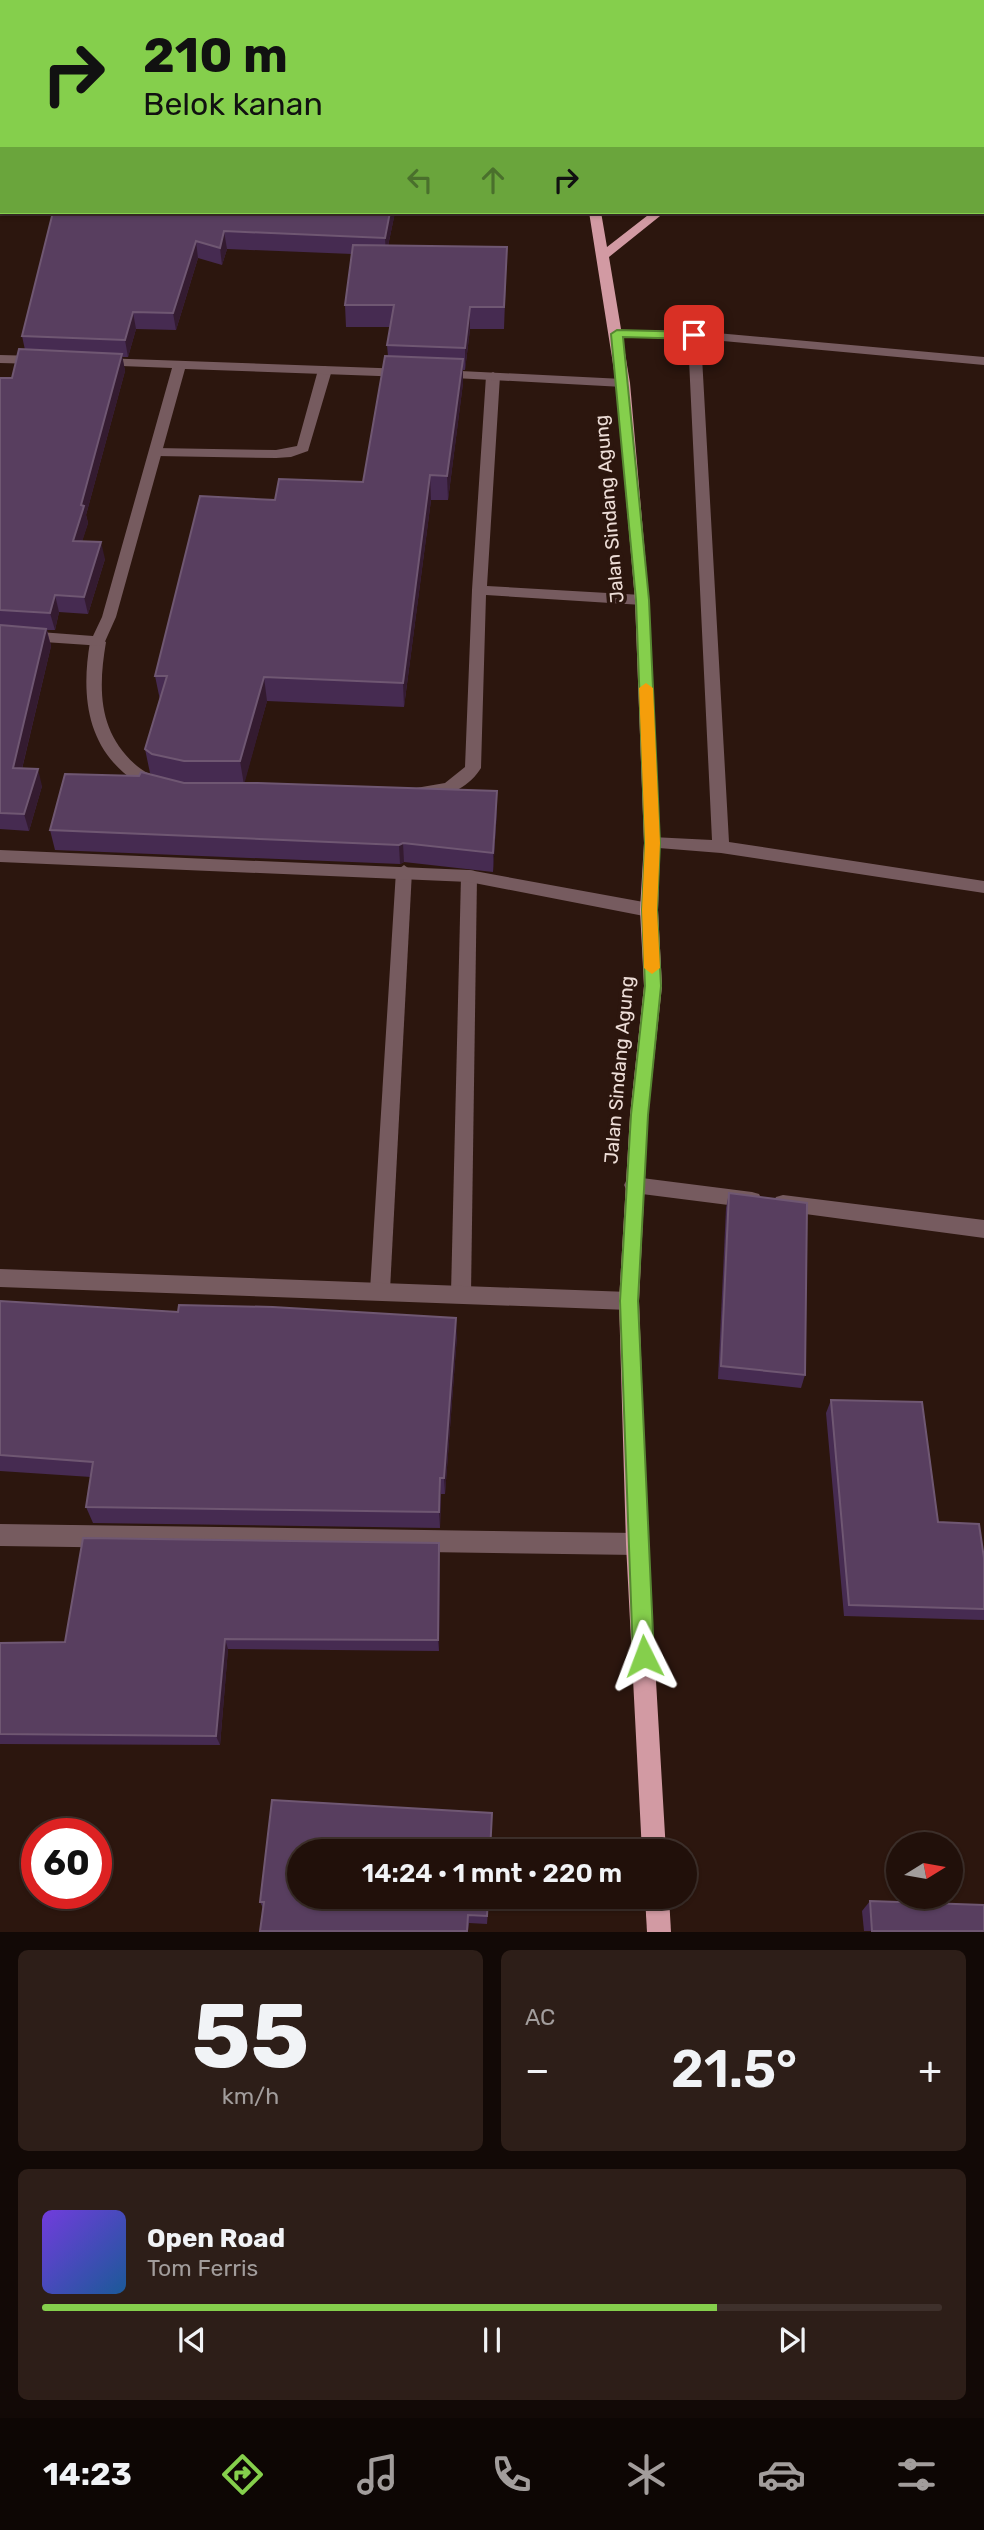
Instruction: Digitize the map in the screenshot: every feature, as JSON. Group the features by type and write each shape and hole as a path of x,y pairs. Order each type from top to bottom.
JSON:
{"main road":[{"name":"Jalan Sindang Agung","path":"595,214 623,383 642,600 652,843 649,910 653,986 644,1058 634,1185 629,1301 653,1839"},
{"path":"602,257 656,214"},
{"path":"658,1909 659,1931"}],"street":[{"path":"617,334 694,335 984,361"},
{"path":"694,335 721,847"},
{"path":"0,359 55,360"},
{"path":"83,361 623,383"},
{"path":"175,791 151,785 120,762 95,715 92,681 98,642 109,617 180,364"},
{"path":"156,452 283,454 303,448 325,370"},
{"path":"411,792 449,788 465,781 473,768 479,590 493,376"},
{"path":"479,590 642,600"},
{"path":"0,634 98,642"},
{"path":"652,843 721,847 984,887"},
{"path":"0,856 404,871 469,876 649,910"},
{"path":"380,1290 404,871"},
{"path":"460,1293 469,876"},
{"path":"634,1185 984,1229"},
{"path":"0,1278 629,1301"},
{"path":"0,1535 638,1544"}],"building":[{"path":"52,214 390,214 385,238 224,231 220,248 196,241 173,313 133,312 125,340 22,336"},
{"path":"353,245 507,247 504,307 470,307 465,348 387,345 394,305 345,305"},
{"path":"19,349 122,354 73,541 101,542 84,597 55,595 50,613 0,610 0,378 12,378"},
{"path":"385,356 463,359 447,476 430,475 403,683 264,677 240,761 184,761 152,754 145,749 167,676 155,676 200,496 275,500 279,479 363,482"},
{"path":"0,625 46,629 13,768 38,769 24,814 0,813"},
{"path":"141,772 184,783 497,791 493,853 403,843 399,845 50,830 65,774 139,776"},
{"path":"729,1193 807,1203 805,1375 721,1366"},
{"path":"0,1301 178,1312 179,1305 273,1307 456,1318 439,1512 86,1507 93,1462 0,1455"},
{"path":"831,1400 922,1402 938,1522 979,1524 984,1558 984,1609 849,1605"},
{"path":"83,1538 439,1543 438,1640 225,1639 216,1736 0,1734 0,1643 65,1642"},
{"path":"272,1800 492,1813 491,1839 287,1839 287,1909 487,1909 487,1916 468,1915 467,1931 260,1931 264,1902 260,1902"},
{"path":"870,1901 886,1902 886,1909 963,1909 963,1904 984,1905 984,1931 872,1931"}],"slow traffic":[{"path":"646,688 652,843 649,910 652,968"}],"route":[{"path":"644,1656 629,1301 639,1115 653,986 649,910 652,843 642,600 617,334 694,335"}]}
